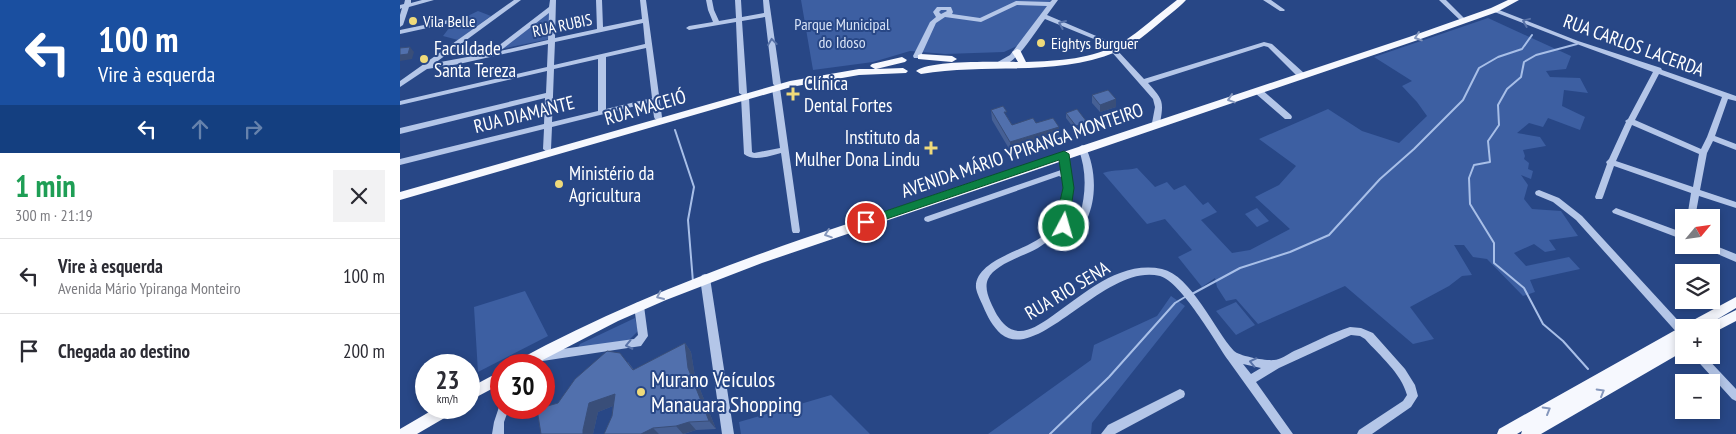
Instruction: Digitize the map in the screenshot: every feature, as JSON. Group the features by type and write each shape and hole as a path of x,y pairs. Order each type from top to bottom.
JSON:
{"main road":[{"path":"919,57 1057,63 1093,56 1113,47 1175,0"},
{"path":"921,71 948,65 1043,61 1076,56 1113,47 1128,42 1182,0"},
{"name":"AVENIDA MÁRIO YPIRANGA MONTEIRO","path":"546,354 638,306 705,278 1064,154 1464,21 1515,0"},
{"path":"1019,49 1022,61"},
{"path":"919,57 927,64 921,71"},
{"name":"RUA MACEIÓ","path":"400,191 658,117 777,86 919,57"},
{"path":"902,60 899,66 903,72"},
{"name":"RUA MACEIÓ","path":"831,74 867,72 910,73 921,71"},
{"name":"RUA MACEIÓ","path":"400,196 744,95"},
{"path":"1707,319 1736,302"},
{"path":"1720,324 1736,315"},
{"path":"1504,434 1675,337"},
{"path":"1528,434 1675,349"},
{"path":"404,434 429,419"}],"street":[{"path":"400,24 405,4 431,0"},
{"path":"400,85 518,0"},
{"path":"599,0 600,31"},
{"path":"643,0 658,117"},
{"path":"710,0 711,10 717,23"},
{"path":"738,0 748,154 751,156 784,150"},
{"path":"766,0 796,232"},
{"path":"1266,0 1282,10"},
{"path":"1442,0 1464,21"},
{"path":"919,57 933,22 942,16 982,20 1014,1 1054,2"},
{"path":"1001,62 1019,49 1054,2"},
{"path":"547,150 553,4"},
{"path":"490,55 553,4"},
{"name":"RUA CARLOS LACERDA","path":"1494,10 1736,99"},
{"path":"689,28 768,14"},
{"path":"1044,16 1113,47 1157,98 1159,107 1156,123"},
{"name":"RUA RUBIS","path":"425,67 448,64 646,20"},
{"path":"400,32 448,22"},
{"path":"1144,82 1264,44 1270,45 1302,76"},
{"path":"400,103 649,45"},
{"path":"1001,62 1019,49"},
{"path":"602,56 602,112"},
{"path":"1598,197 1610,162 1628,121 1658,70"},
{"path":"1258,91 1288,117"},
{"path":"400,131 549,95"},
{"path":"1692,209 1703,153 1711,138 1726,95"},
{"name":"RUA DIAMANTE","path":"400,162 656,99"},
{"path":"1628,121 1703,153"},
{"path":"1711,138 1736,147"},
{"name":"RUA RIO SENA","path":"1082,148 1086,158 1089,183 1084,217 1079,221 1064,226 1057,233 991,269 981,283 983,293 997,322 1012,336 1018,337 1040,329 1097,289 1130,272 1148,270 1162,273 1171,278 1182,289 1231,356"},
{"path":"1064,154 1069,188 1064,210 1064,226"},
{"path":"1610,162 1736,205"},
{"path":"928,218 1054,174 1066,176"},
{"path":"1539,192 1556,200 1579,218 1675,322"},
{"path":"1616,211 1675,234"},
{"path":"1720,252 1736,258"},
{"path":"705,278 728,434"},
{"path":"555,358 637,344 643,336 638,306"},
{"path":"1249,382 1275,365 1350,332 1361,332 1369,336 1407,380 1412,389 1413,396 1407,404 1363,434"},
{"path":"1231,356 1275,365"},
{"path":"1231,356 1288,434"},
{"path":"1706,364 1736,396"},
{"path":"1107,434 1112,429 1180,394"},
{"path":"498,434 500,419"}],"green space":[{"name":"Parque Municipal do Idoso","path":"801,0 1051,0 1039,20 1017,46 1004,52 945,54 910,51 873,62 813,70"},
{"path":"478,11 491,16 458,40 443,36 453,23"},
{"path":"547,13 550,13 550,39 501,49"},
{"path":"1488,18 1571,56 1566,69 1546,71 1550,77 1580,78 1588,93 1564,90 1562,106 1585,117 1580,130 1548,118 1543,127 1529,123 1517,133 1540,137 1546,146 1523,150 1524,159 1529,163 1528,169 1533,171 1531,179 1521,175 1528,185 1524,199 1532,209 1561,211 1578,236 1549,240 1556,250 1545,252 1534,244 1514,253 1526,266 1569,257 1580,269 1530,280 1535,292 1523,296 1487,259 1473,257 1464,245 1454,245 1472,275 1462,276 1449,286 1410,307 1434,339 1413,344 1345,286 1258,324 1236,299 1226,301 1217,287 1215,278 1202,287 1178,257 1192,250 1165,219 1147,224 1103,173 1137,168 1155,187 1167,182 1174,190 1185,185 1203,205 1208,202 1217,212 1201,220 1232,253 1250,250 1290,229 1255,197 1279,185 1296,166 1259,139 1328,109 1362,131 1399,143 1427,116 1402,86 1412,81 1374,57"},
{"path":"1257,208 1269,221 1257,227 1245,214"},
{"path":"525,291 548,336 513,354 490,354 490,366 480,371 480,354 477,354 474,307"},
{"path":"1171,296 1185,306 1092,423 1091,434 988,434 1091,360 1094,345 1157,316"},
{"path":"1236,302 1255,325 1236,335 1216,311"},
{"path":"635,318 638,331 629,340 578,348 580,344"},
{"path":"831,395 870,434 741,434 739,422"}],"building":[{"path":"410,47 408,54 400,55 400,48"},
{"path":"1108,90 1116,99 1100,105 1092,95"},
{"path":"1003,106 1007,112 1004,112 1012,125 1033,118 1036,123 1053,118 1059,127 1010,142 991,110"},
{"path":"1077,109 1087,122 1076,126 1066,113"},
{"name":"Murano Veículos Manauara Shopping","path":"685,343 688,368 709,421 653,428 641,434 604,434 612,416 615,394 589,403 583,434 541,434 539,419 555,419 555,404 558,403 575,379 607,351 620,353 633,370"}],"waterway":[{"path":"1192,294 1240,268 1290,252 1329,235 1380,179 1414,149 1463,100 1479,68 1498,57 1522,49 1532,35"},
{"path":"1577,44 1536,55 1524,62 1521,77 1507,89 1498,105 1499,125 1488,141 1490,162 1474,165 1469,178 1470,204 1494,243 1494,263 1524,288 1543,324 1563,341 1588,369"},
{"path":"675,130 694,187 688,220 693,282"},
{"path":"1050,434 1109,377 1175,303 1185,297"}],"place":[{"name":"Vila Belle","path":"413,21"},
{"name":"Eightys Burguer","path":"1041,43"},
{"name":"Faculdade Santa Tereza","path":"424,59"},
{"name":"Clínica Dental Fortes","path":"793,94"},
{"name":"Instituto da Mulher Dona Lindu","path":"931,148"},
{"name":"Ministério da Agricultura","path":"559,184"},
{"name":"Murano Veículos Manauara Shopping","path":"641,392"}],"route":[{"path":"866,222 1064,154 1069,188 1064,210 1064,226"}]}
